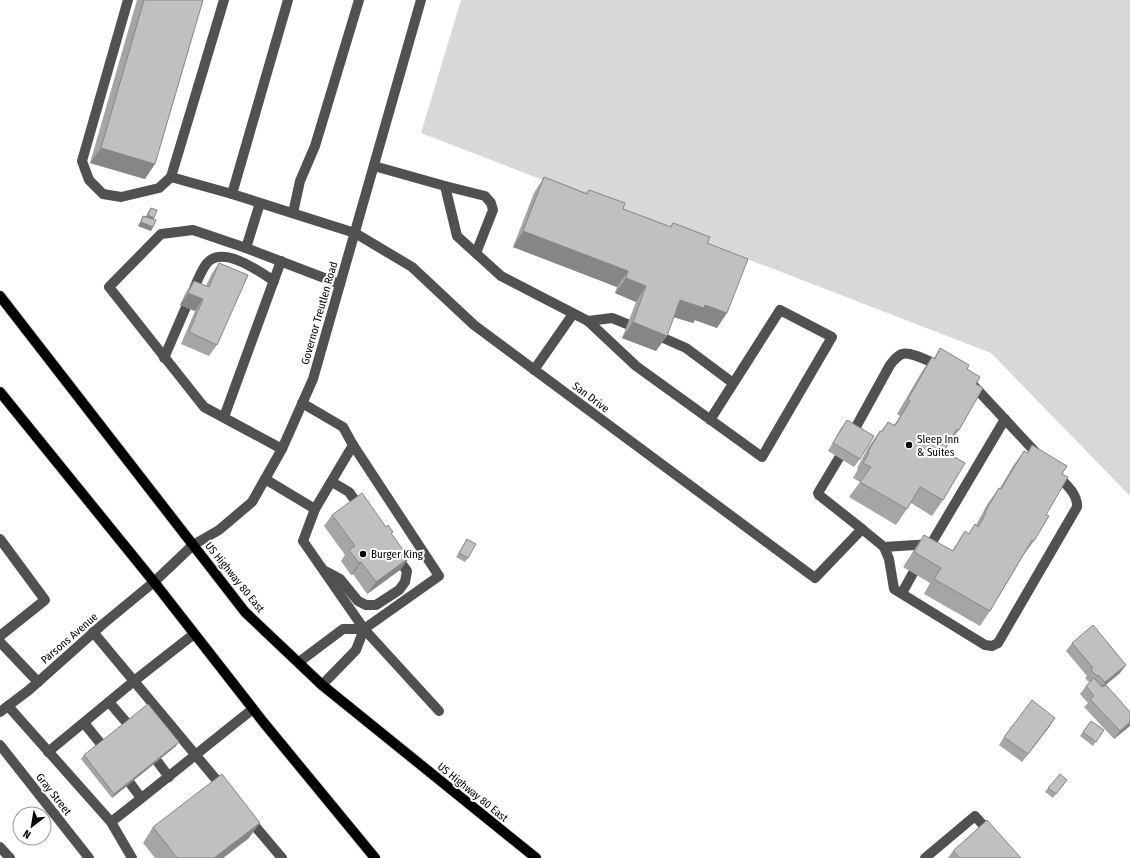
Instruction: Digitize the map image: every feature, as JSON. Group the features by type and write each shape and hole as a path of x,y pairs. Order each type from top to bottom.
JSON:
{"main road":[{"name":"US Highway 80 East","path":"0,296 245,612 322,685 536,858"},
{"path":"0,392 154,582 253,709 375,858"}],"street":[{"path":"128,0 82,162 88,180 103,194 120,197 159,188 171,177 224,0"},
{"path":"232,194 288,0"},
{"path":"293,213 300,181 315,146 359,0"},
{"name":"Governor Treutlen Road","path":"154,582 193,545 219,530 252,502 282,449 313,379 421,0"},
{"path":"374,166 485,196 491,203 492,210 476,253"},
{"name":"San Drive","path":"171,177 232,194 354,233 412,267 474,325 815,578 862,529"},
{"path":"445,186 457,236 501,276 588,322 636,366 710,420 762,457 832,337 780,310 710,420"},
{"path":"246,248 260,203"},
{"path":"282,449 204,406 164,358 109,287 161,234 193,230 246,248 340,284"},
{"path":"192,295 207,263 215,257 226,256 252,266 274,281"},
{"path":"224,417 281,261"},
{"path":"164,358 186,307"},
{"path":"534,370 573,314"},
{"path":"588,322 612,318 627,324"},
{"path":"661,337 686,348 734,383"},
{"path":"852,434 890,365 901,354 909,353 949,370"},
{"path":"838,458 818,493 884,547 890,559 894,589 985,645 992,646 998,642 1077,507 1077,502 1075,495 1048,465 962,376"},
{"path":"299,662 343,630 364,629 439,576 353,445 343,427 302,403"},
{"path":"924,556 1005,419"},
{"path":"353,445 316,509 303,541 364,629 439,711"},
{"path":"265,479 316,509"},
{"path":"332,482 349,492 366,516"},
{"path":"0,540 45,600 0,636"},
{"path":"884,547 931,544"},
{"path":"322,569 340,579 358,601 366,605 376,606 399,590 405,582 407,570 389,546"},
{"path":"902,594 913,573"},
{"name":"Parsons Avenue","path":"4,709 38,682 93,632 154,582"},
{"path":"322,685 356,650 364,629"},
{"path":"93,632 229,796"},
{"path":"48,752 194,634"},
{"path":"0,642 38,682"},
{"path":"109,702 127,723"},
{"path":"4,709 48,752 111,822 132,858"},
{"path":"111,822 253,709"},
{"path":"84,723 101,744"},
{"name":"Gray Street","path":"0,745 89,858"},
{"path":"157,761 169,777"},
{"path":"130,783 141,798"},
{"path":"239,807 278,857"},
{"path":"925,858 975,816 998,842"},
{"path":"0,847 10,858"}],"shaded area":[{"path":"461,0 1130,0 1130,496 991,353 421,133"}],"building":[{"path":"144,0 203,0 155,164 101,148"},
{"path":"544,177 587,194 589,190 625,203 623,209 671,227 673,223 710,237 707,243 748,259 727,313 705,305 704,308 680,300 667,336 633,322 646,286 626,278 628,271 523,231"},
{"path":"151,208 157,210 154,218 148,215"},
{"path":"143,216 156,220 153,227 141,222"},
{"path":"219,263 248,275 217,345 189,332 203,299 188,293 194,281 209,287"},
{"name":"Sleep Inn & Suites","path":"940,348 969,365 967,369 980,377 976,384 983,388 959,430 957,429 944,451 965,463 943,500 920,487 907,509 860,482 871,467 863,463 880,431 882,432 888,422 895,426 910,401 908,399 932,357 935,359"},
{"path":"847,420 874,436 860,459 833,443"},
{"path":"1032,445 1067,466 1062,474 1068,477 1046,515 1049,516 1034,541 1032,540 990,611 934,579 941,568 914,552 924,535 953,551 965,531 969,534 975,524 978,527 999,488 1001,489 1024,451 1028,453"},
{"path":"362,493 386,527 388,525 393,532 391,533 409,558 376,582 361,562 359,563 349,550 355,546 332,515"},
{"path":"467,539 476,544 468,558 459,553"},
{"path":"1093,625 1126,665 1105,682 1091,670 1093,668 1072,643"},
{"path":"1094,678 1102,687 1106,685 1130,712 1130,722 1120,731 1090,699 1094,696 1086,686"},
{"path":"1032,700 1055,718 1028,754 1004,737"},
{"path":"148,704 179,742 114,794 84,755"},
{"path":"1091,721 1104,730 1096,742 1083,732"},
{"path":"222,774 260,823 214,858 177,858 153,827"},
{"path":"1060,774 1067,780 1056,794 1048,788"},
{"path":"987,820 1021,858 960,858 953,851"}],"place":[{"name":"Sleep Inn & Suites","path":"909,445"},
{"name":"Burger King","path":"363,554"}]}
